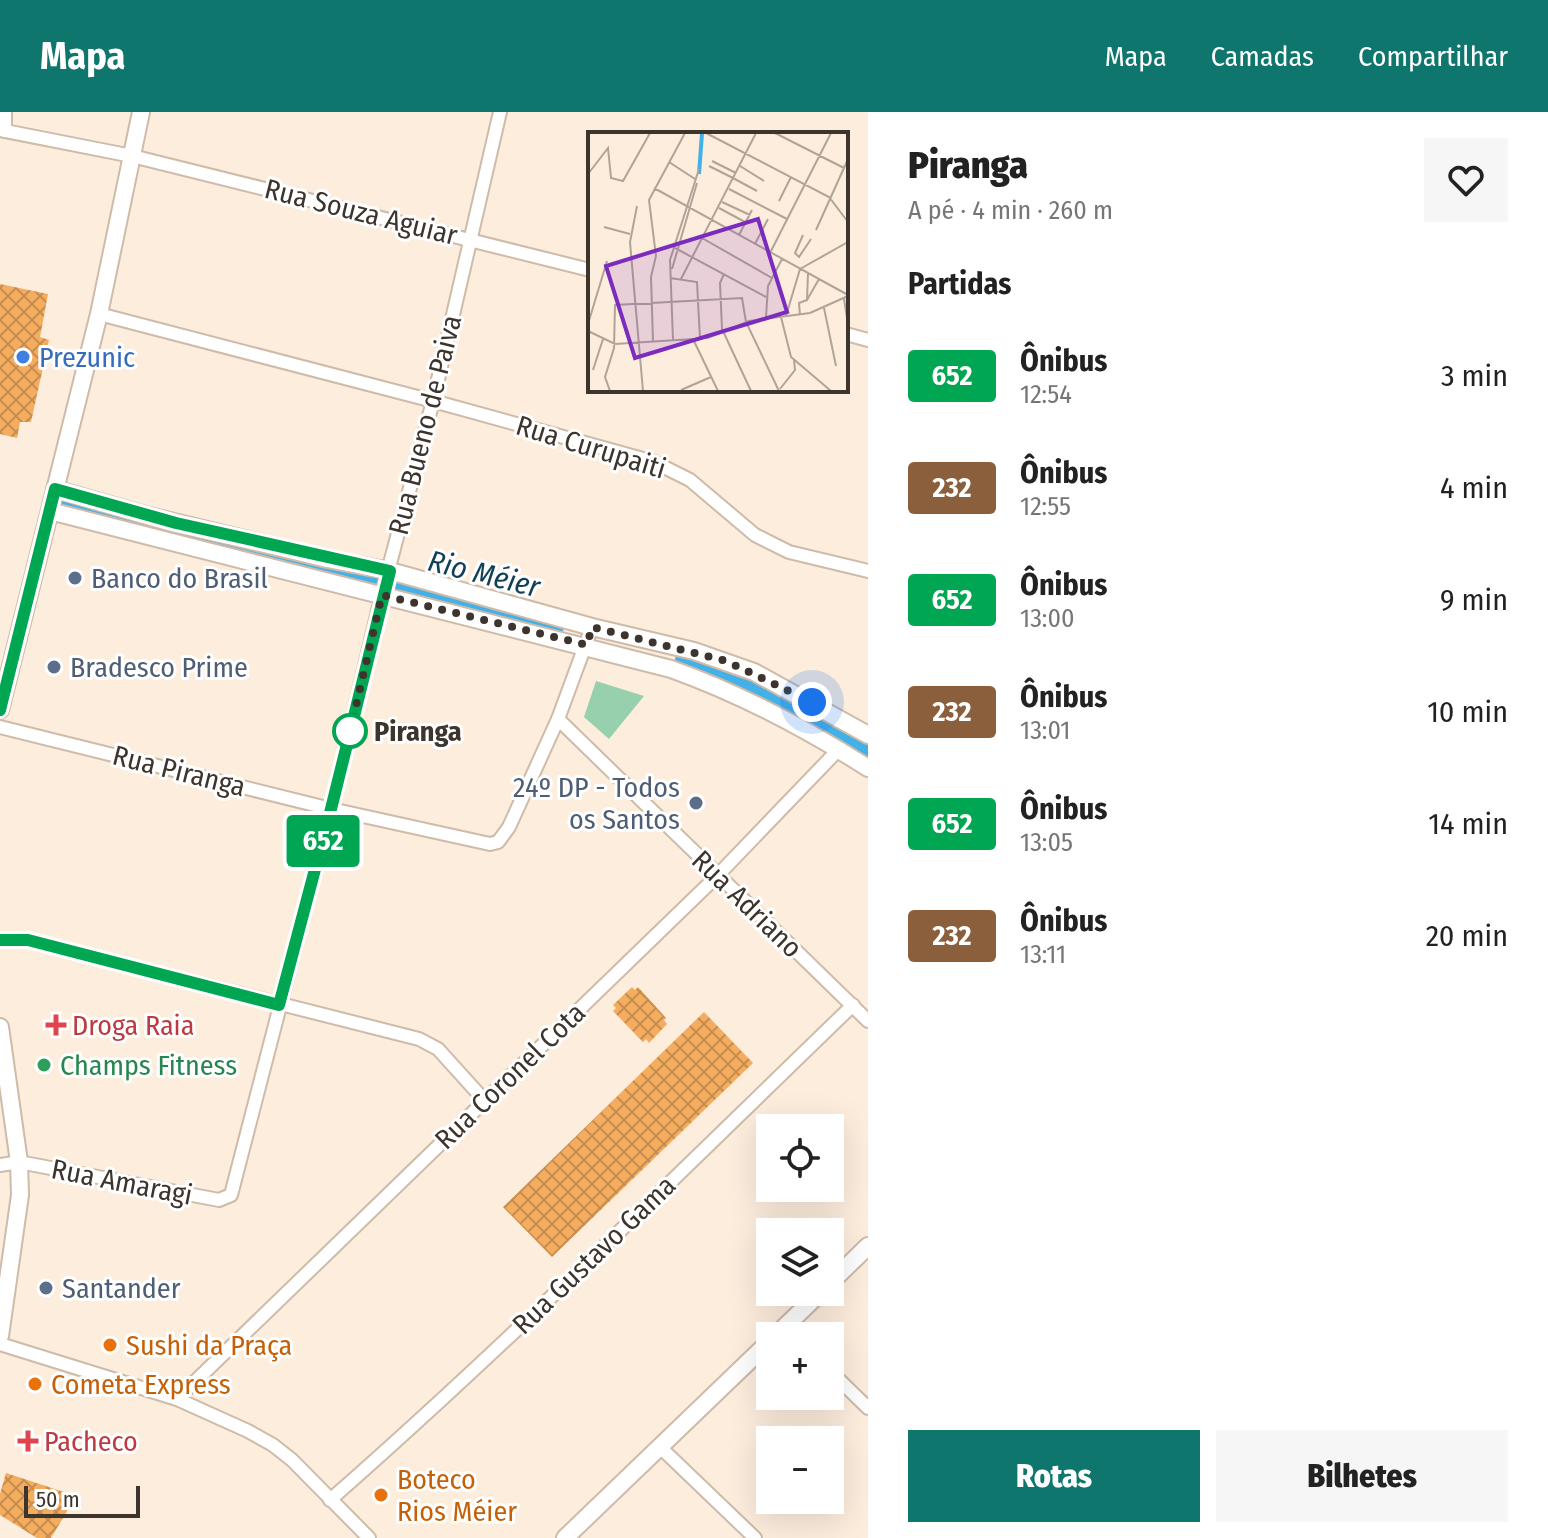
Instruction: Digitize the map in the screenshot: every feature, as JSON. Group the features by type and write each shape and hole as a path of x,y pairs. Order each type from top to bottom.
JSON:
{"street":[{"path":"2,130 5,112"},
{"path":"0,710 6,663 50,511 99,314 141,112"},
{"name":"Rua Bueno de Paiva","path":"225,1199 234,1188 331,809 385,583 433,401 500,112"},
{"name":"Rua Souza Aguiar","path":"2,130 132,156 588,269"},
{"name":"Rua Curupaiti","path":"99,314 654,462 690,480 755,535 789,552 868,571"},
{"path":"848,335 868,340"},
{"path":"55,489 671,669 729,691 789,720 868,768"},
{"path":"50,511 592,627 726,661 800,696 868,735"},
{"path":"558,719 592,627"},
{"name":"Rua Piranga","path":"0,727 483,844 498,842 509,827 558,719"},
{"name":"Rua Adriano","path":"558,719 868,1021"},
{"name":"Rua Coronel Cota","path":"177,1399 717,876 839,749"},
{"path":"0,940 28,940 431,1044 485,1101"},
{"name":"Rua Gustavo Gama","path":"330,1500 409,1431 560,1289 853,1005"},
{"path":"0,1027 19,1162 17,1226 0,1336"},
{"name":"Rua Amaragi","path":"0,1165 19,1162 225,1199"},
{"path":"844,1269 868,1246"},
{"path":"795,1322 809,1306"},
{"path":"0,1344 177,1399 273,1445 292,1460 369,1538"},
{"path":"565,1538 756,1354"},
{"path":"844,1385 868,1408"},
{"path":"660,1447 755,1538"}],"green space":[{"path":"596,681 644,696 609,739 584,717"}],"building":[{"name":"Prezunic","path":"0,284 48,294 40,337 49,340 31,422 20,422 17,438 0,434"},
{"path":"632,987 635,990 638,987 666,1018 667,1024 649,1043 646,1039 643,1042 613,1011 616,1008 613,1005"},
{"path":"704,1012 753,1063 552,1257 503,1207"},
{"path":"6,1473 76,1496 51,1538 37,1538 0,1515 0,1494"}],"waterway":[{"name":"Rio Méier","path":"75,506 371,580"},
{"name":"Rio Méier","path":"402,588 550,626"},
{"name":"Rio Méier","path":"689,661 782,699 868,749"}],"bus line":[{"name":"652","path":"0,710 55,489 176,523 390,571 279,1005 20,938 0,940"}],"place":[{"name":"Prezunic","path":"23,357"},
{"name":"Banco do Brasil","path":"75,578"},
{"name":"Bradesco Prime","path":"54,667"},
{"name":"Piranga","path":"350,731"},
{"name":"24º DP - Todos os Santos","path":"696,803"},
{"name":"Droga Raia","path":"56,1025"},
{"name":"Champs Fitness","path":"44,1065"},
{"name":"Santander","path":"46,1288"},
{"name":"Sushi da Praça","path":"110,1345"},
{"name":"Cometa Express","path":"35,1384"},
{"name":"Pacheco","path":"28,1441"},
{"name":"Boteco Rios Méier","path":"381,1495"}],"route":[{"path":"350,731 382,595 587,645 592,627 694,651 754,672 812,702"}]}
